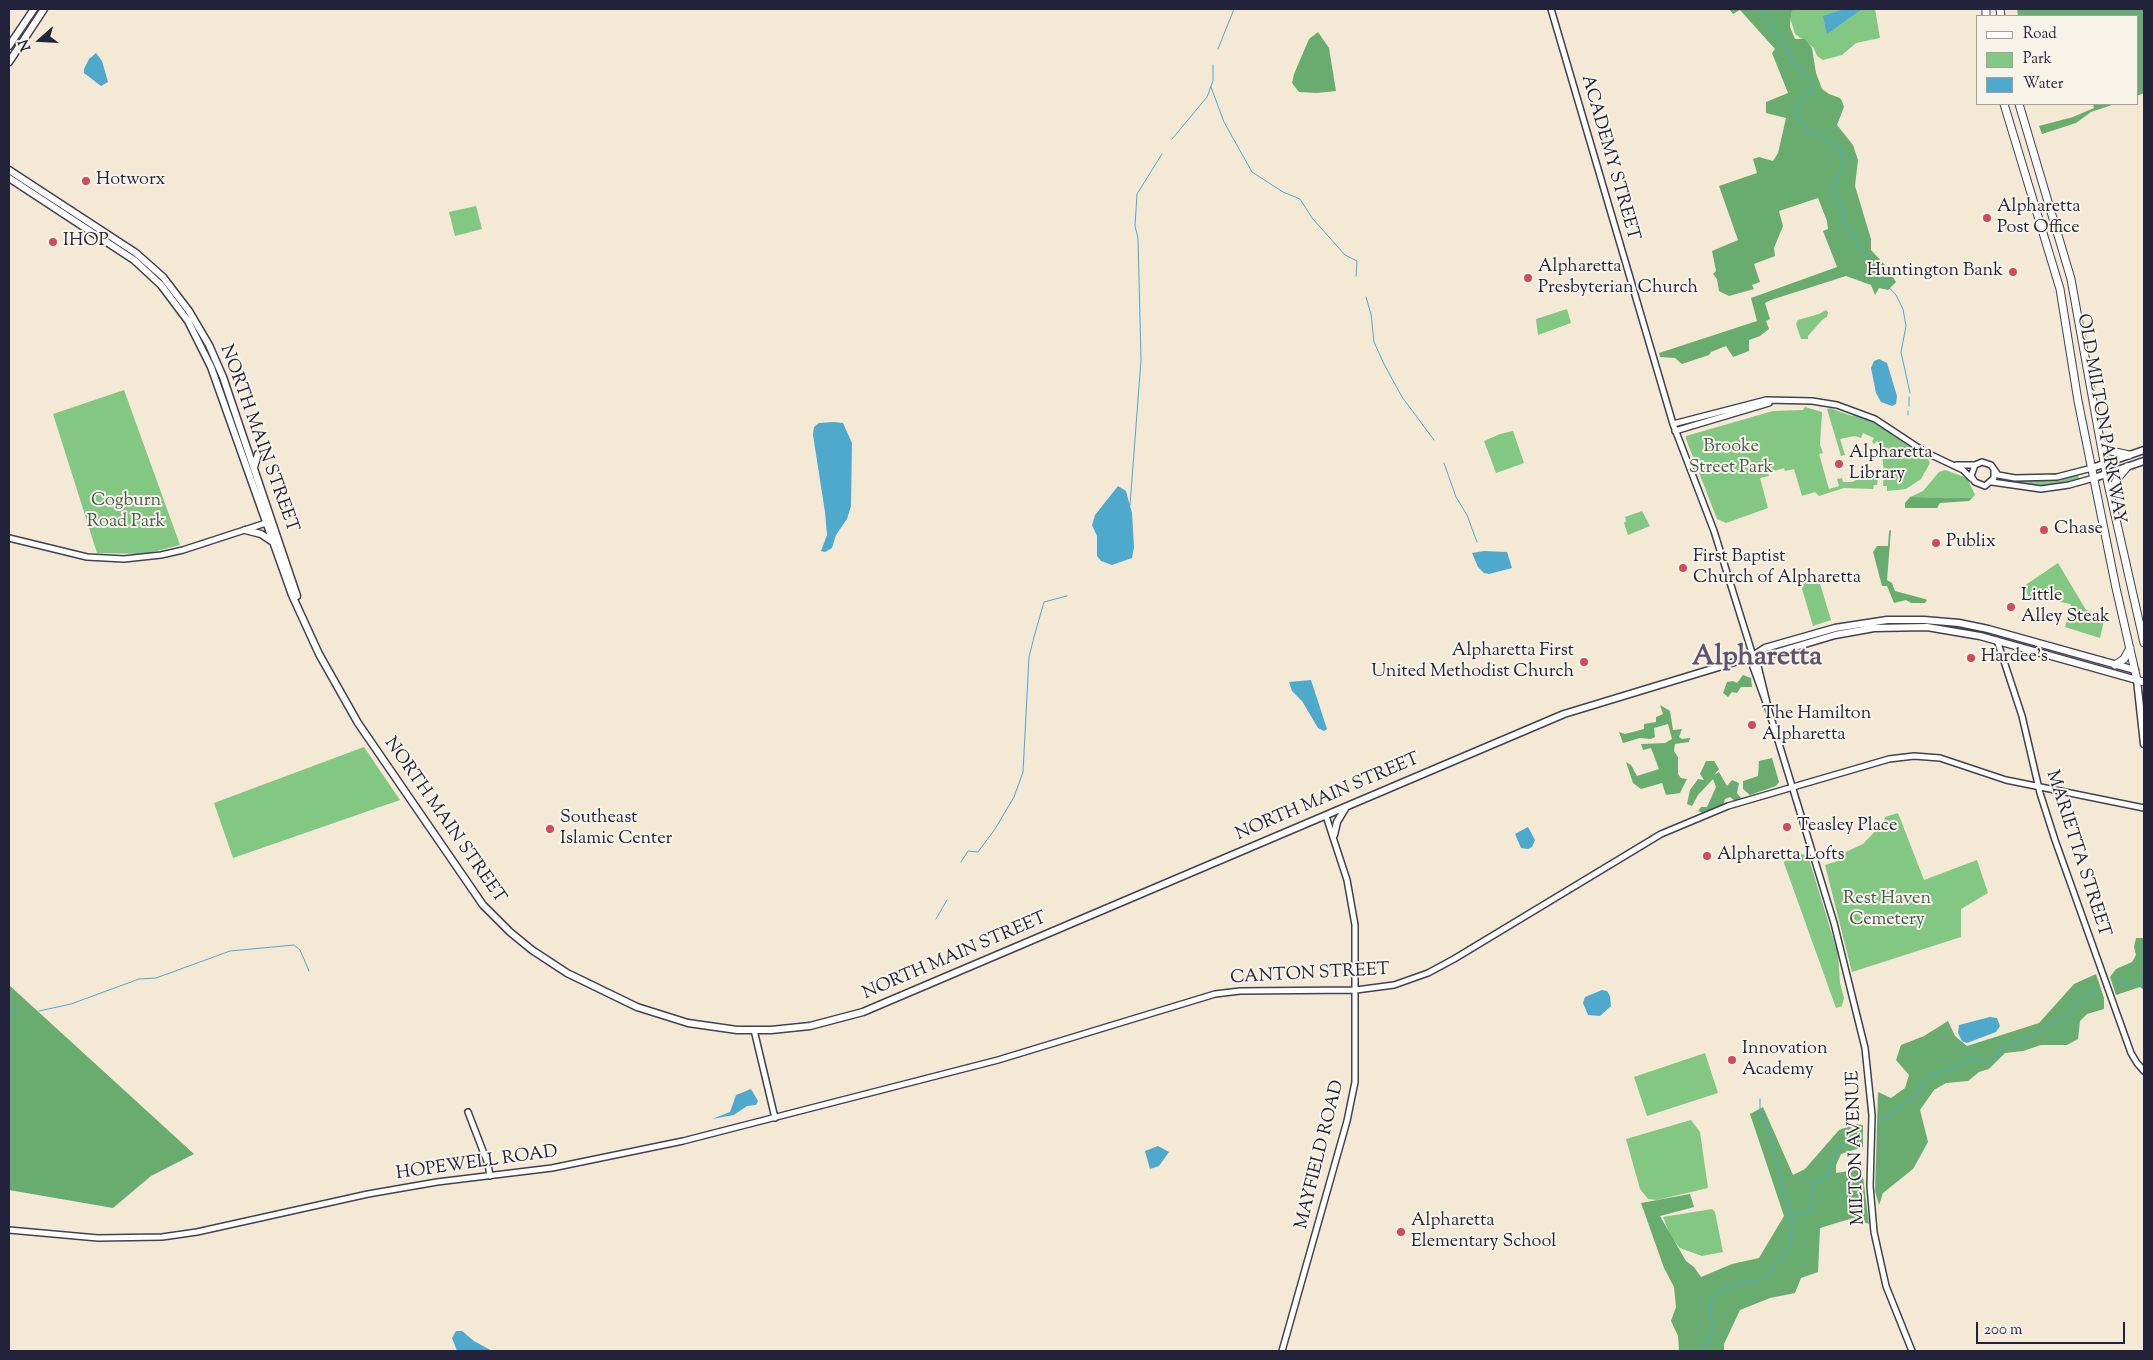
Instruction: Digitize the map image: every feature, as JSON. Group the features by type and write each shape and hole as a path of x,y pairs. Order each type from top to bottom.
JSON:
{"highway":[{"name":"OLD MILTON PARKWAY","path":"2004,105 2060,289 2078,401 2130,647 2141,681"},
{"name":"OLD MILTON PARKWAY","path":"2019,105 2071,278 2104,464 2144,644"},
{"path":"2100,442 2111,451 2128,456"},
{"path":"2110,494 2116,479 2127,467"},
{"path":"2115,665 2124,659 2130,647"},
{"path":"2136,670 2144,673"}],"main road":[{"path":"9,46 34,9"},
{"path":"9,62 44,9"},
{"name":"NORTH MAIN STREET","path":"9,170 136,252 156,270 179,297 204,336 218,365 254,468 273,543 292,595 307,628 342,698 375,750 468,885 488,910 510,932 552,963 637,1007 688,1023 754,1030 810,1026 862,1012 1564,714 1753,656"},
{"name":"NORTH MAIN STREET","path":"9,178 125,254 154,278 172,299 193,329 209,360 307,628"},
{"path":"2092,468 2144,450"},
{"path":"254,468 258,454"},
{"path":"2094,478 2144,461"},
{"path":"245,530 261,534 273,543"},
{"path":"1753,656 1765,648 1824,630 1873,621 1924,620 1988,629 2136,670"},
{"path":"1753,656 1768,655 1835,635 1874,628 1911,627 1958,631 1997,640 2141,681"},
{"path":"1958,631 1965,629 1984,633 1988,629"},
{"path":"1997,640 2001,636 2022,643 2028,640"},
{"name":"OLD MILTON PARKWAY","path":"2141,681 2144,744"},
{"path":"1334,836 1337,822 1346,807"}],"street":[{"name":"ACADEMY STREET","path":"1551,9 1675,431 1714,531 1753,656"},
{"path":"1553,16 1557,9"},
{"path":"1675,431 1779,400"},
{"path":"1673,424 1754,402 1779,400 1812,401 1850,408 1875,419 1925,452 1964,470 1981,486 1992,482 2041,489 2069,485 2094,478"},
{"path":"1948,463 1965,466 1985,463 2005,477 2041,479 2063,476 2092,468"},
{"path":"1972,479 1971,472 1975,465"},
{"path":"1992,482 1994,471"},
{"path":"9,538 87,557 124,559 161,555 269,522"},
{"name":"MARIETTA STREET","path":"1997,640 2022,716 2039,786 2057,846 2131,1053 2136,1063 2144,1070"},
{"name":"MILTON AVENUE","path":"1753,656 1753,668 1768,710 1834,923 1865,1048 1872,1115 1870,1186 1874,1232 1886,1286 1912,1351"},
{"name":"CANTON STREET","path":"944,1075 1215,994 1240,991 1356,990 1394,985 1428,973 1648,840 1713,811 1881,761 1914,756 1940,758 2006,780 2144,808"},
{"name":"MAYFIELD ROAD","path":"1282,1351 1351,1105 1356,1065 1355,925 1352,900 1334,836 1326,816"},
{"path":"754,1030 775,1118"},
{"name":"HOPEWELL ROAD","path":"9,1230 89,1238 136,1239 179,1236 359,1196 600,1160 944,1075"},
{"path":"468,1112 488,1164 490,1176"}],"green space":[{"path":"1729,9 1794,9 1791,12 1790,27 1795,39 1805,39 1812,48 1816,73 1822,89 1840,98 1842,101 1844,107 1837,125 1853,145 1858,160 1855,186 1871,239 1871,250 1885,265 1896,282 1888,290 1879,288 1875,295 1871,285 1846,276 1771,300 1765,303 1770,319 1766,321 1769,329 1760,336 1749,340 1749,351 1733,357 1726,346 1711,352 1709,355 1682,364 1675,358 1660,357 1659,353 1757,321 1751,298 1837,267 1823,231 1828,229 1827,221 1818,198 1779,211 1783,226 1774,248 1775,256 1754,264 1760,282 1752,285 1754,289 1729,296 1719,291 1717,279 1713,274 1716,271 1712,251 1738,240 1719,186 1757,173 1753,159 1759,157 1773,161 1778,153 1786,118 1766,113 1766,102 1788,93 1772,53 1775,49 1740,10 1733,14"},
{"path":"1793,9 1875,9 1880,38 1856,43 1842,55 1823,60 1817,56 1814,48 1795,34 1789,14"},
{"path":"2017,9 2144,9 2144,93 2138,96 2138,15 2018,15"},
{"path":"1318,32 1329,48 1336,91 1299,92 1292,83 1294,74 1309,39"},
{"path":"2093,105 2112,105 2091,112 2076,123 2042,134 2039,126 2073,117 2094,108"},
{"path":"476,206 482,229 455,236 449,212"},
{"path":"1567,309 1571,323 1538,335 1536,319"},
{"path":"1826,310 1828,312 1827,317 1808,336 1808,339 1801,339 1796,324 1798,320"},
{"name":"Cogburn Road Park","path":"124,390 180,545 145,554 97,553 53,414"},
{"name":"Brooke Street Park","path":"1805,407 1822,412 1820,445 1823,453 1819,454 1829,489 1839,486 1837,479 1842,478 1843,482 1852,482 1875,472 1878,478 1877,485 1874,485 1873,489 1844,488 1819,496 1815,492 1802,496 1794,469 1785,471 1784,468 1768,473 1769,476 1760,478 1768,508 1726,523 1717,519 1686,436 1773,411 1803,410"},
{"path":"1830,408 1852,416 1855,414 1877,424 1928,459 1930,463 1921,479 1906,489 1887,491 1887,486 1883,486 1882,454 1885,452 1877,441 1874,444 1872,442 1874,438 1863,433 1861,438 1855,436 1840,439 1845,455 1841,456 1827,409"},
{"path":"1513,431 1524,463 1496,473 1484,441"},
{"path":"1945,470 1967,478 1975,495 1972,498 1910,497 1923,491 1939,472"},
{"path":"2078,474 2079,479 2036,487 1996,479 1996,477 2003,479 2040,480"},
{"path":"1910,497 1972,498 1969,501 1940,503 1937,508 1905,508 1905,503"},
{"path":"1642,511 1650,526 1628,535 1624,523 1626,521 1625,517"},
{"path":"1891,530 1887,580 1892,583 1895,591 1925,599 1927,600 1925,603 1911,603 1906,600 1894,603 1887,586 1882,586 1873,552 1877,546 1888,546 1889,531"},
{"path":"2058,563 2086,610 2105,616 2100,638 2065,627 2071,604 2028,596 2024,586"},
{"path":"1818,577 1831,620 1813,626 1800,582"},
{"path":"1743,675 1751,678 1752,687 1741,687 1737,693 1732,692 1728,697 1723,693 1727,682 1733,681 1737,683"},
{"path":"1660,705 1670,711 1673,730 1682,729 1679,737 1682,739 1690,738 1689,742 1675,744 1674,751 1678,757 1678,774 1681,778 1687,779 1680,793 1666,795 1662,783 1641,789 1633,783 1626,762 1631,765 1637,776 1659,769 1651,748 1643,750 1641,744 1665,743 1672,739 1668,724 1654,728 1655,737 1651,739 1640,738 1623,743 1619,732 1625,734 1644,729 1644,724 1656,722 1656,717 1663,714"},
{"path":"364,747 400,800 233,858 214,803"},
{"path":"1772,758 1779,782 1776,786 1750,795 1743,789 1743,781 1758,776 1759,761"},
{"path":"1706,761 1714,761 1719,769 1714,775 1719,772 1727,786 1732,780 1739,783 1737,793 1741,798 1735,801 1730,797 1725,799 1723,806 1703,813 1698,811 1701,807 1707,807 1716,787 1713,779 1698,795 1692,806 1687,804 1690,790 1698,779 1704,780 1700,774"},
{"name":"Rest Haven Cemetery","path":"1898,813 1924,880 1977,860 1988,893 1961,909 1961,937 1852,972 1825,865 1838,861 1837,856 1863,844 1884,822 1885,817"},
{"path":"1803,854 1809,859 1838,954 1840,983 1844,998 1842,1006 1836,1008 1784,863 1786,858"},
{"path":"2136,938 2144,938 2144,990 2140,987 2116,995 2110,977 2116,969 2132,962 2136,955 2134,947"},
{"path":"2096,974 2104,998 2104,1009 2087,1014 2080,1021 2078,1039 2067,1045 2041,1045 2023,1051 2005,1053 1989,1069 1979,1072 1968,1081 1946,1083 1934,1090 1920,1110 1928,1142 1913,1169 1883,1193 1879,1205 1875,1191 1878,1092 1891,1098 1905,1088 1909,1075 1896,1060 1901,1045 1924,1036 1948,1021 1955,1036 1967,1046 2039,1023 2074,984"},
{"path":"9,985 194,1154 151,1176 113,1208 9,1190"},
{"path":"1705,1053 1718,1093 1647,1116 1634,1077"},
{"path":"1763,1107 1793,1175 1805,1169 1839,1130 1856,1124 1863,1125 1863,1147 1841,1154 1836,1165 1836,1173 1862,1169 1869,1224 1853,1218 1820,1228 1818,1272 1801,1278 1795,1293 1770,1298 1740,1310 1724,1344 1724,1351 1679,1351 1678,1336 1671,1321 1676,1307 1674,1287 1664,1268 1641,1203 1690,1194 1694,1207 1660,1216 1686,1261 1694,1267 1701,1277 1732,1264 1759,1258 1784,1216 1750,1114"},
{"path":"1691,1120 1700,1132 1708,1188 1657,1200 1648,1199 1640,1189 1626,1139"},
{"path":"1712,1209 1715,1212 1723,1252 1702,1256 1680,1248 1671,1237 1663,1217"}],"water":[{"path":"1845,9 1862,9 1827,34 1823,16"},
{"path":"96,53 102,61 108,82 101,86 84,73 89,59"},
{"path":"1879,359 1887,363 1897,396 1896,404 1892,406 1881,402 1876,393 1871,368 1874,361"},
{"path":"819,423 843,423 852,443 851,506 847,519 836,535 832,548 825,552 821,551 827,535 825,512 813,435 814,427"},
{"path":"1118,486 1126,491 1132,513 1134,547 1132,558 1112,565 1101,561 1097,556 1097,536 1092,525 1095,515"},
{"path":"1484,551 1507,552 1512,568 1489,574 1484,573 1478,567 1472,553"},
{"path":"1311,680 1327,729 1324,731 1318,728 1302,701 1292,691 1289,682"},
{"path":"1528,827 1535,840 1532,847 1528,849 1521,848 1515,834"},
{"path":"1602,990 1607,991 1610,996 1611,1006 1600,1016 1588,1015 1583,1003 1585,997"},
{"path":"1990,1017 1997,1018 2000,1026 1996,1032 1967,1043 1962,1041 1958,1033 1959,1025"},
{"path":"751,1089 758,1101 756,1105 747,1106 734,1115 712,1119 730,1112 736,1095"},
{"path":"1158,1146 1169,1152 1159,1166 1150,1169 1145,1151"},
{"path":"456,1331 462,1331 474,1341 492,1351 457,1351 452,1338"}],"waterway":[{"path":"1218,49 1234,9"},
{"path":"1759,9 1780,37 1793,62 1814,85 1809,94 1799,102 1797,115 1809,133 1821,134 1824,139 1841,149 1844,168 1836,180 1833,194 1843,208 1843,222 1884,282 1896,295 1903,309 1906,326 1901,352 1910,393"},
{"path":"1172,139 1207,97 1213,81 1213,65"},
{"path":"1211,87 1224,122 1252,172 1283,192 1300,199 1312,218 1345,255 1357,261 1356,276"},
{"path":"1130,505 1141,360 1138,238 1135,226 1137,194 1162,154"},
{"path":"1366,297 1371,314 1374,342 1384,364 1402,397 1434,440"},
{"path":"1909,397 1909,406"},
{"path":"1444,463 1456,497 1467,515 1477,542"},
{"path":"961,862 968,851 978,852 995,829 1014,797 1023,772 1029,657 1034,637 1044,602 1067,596"},
{"path":"936,919 947,900"},
{"path":"39,1011 71,1004 139,979 156,978 230,951 294,945 300,950 309,971"},
{"path":"2117,983 2132,984 2144,980"},
{"path":"1881,1122 1918,1093 1925,1080 1934,1073 1951,1069 1970,1059 1987,1061 1999,1054 2002,1046 2034,1035 2046,1026 2067,1018 2074,1004 2098,989"},
{"path":"9,1011 19,1012"},
{"path":"1760,1099 1760,1111 1770,1136 1791,1218"},
{"path":"1697,1351 1708,1344 1713,1330 1710,1301 1720,1290 1744,1282 1760,1280 1773,1269 1791,1241 1791,1219 1795,1214 1807,1212 1812,1207 1810,1198 1814,1183 1830,1176 1829,1168 1836,1150 1860,1133"}],"place":[{"name":"Hotworx","path":"86,181"},
{"name":"Alpharetta Post Office","path":"1987,218"},
{"name":"IHOP","path":"53,242"},
{"name":"Huntington Bank","path":"2013,272"},
{"name":"Alpharetta Presbyterian Church","path":"1528,278"},
{"name":"Alpharetta Library","path":"1839,464"},
{"name":"Chase","path":"2044,530"},
{"name":"Publix","path":"1936,543"},
{"name":"First Baptist Church of Alpharetta","path":"1683,568"},
{"name":"Little Alley Steak","path":"2011,607"},
{"name":"Hardee's","path":"1971,658"},
{"name":"Alpharetta First United Methodist Church","path":"1584,662"},
{"name":"The Hamilton Alpharetta","path":"1752,725"},
{"name":"Teasley Place","path":"1787,827"},
{"name":"Southeast Islamic Center","path":"550,829"},
{"name":"Alpharetta Lofts","path":"1707,856"},
{"name":"Innovation Academy","path":"1732,1060"},
{"name":"Alpharetta Elementary School","path":"1401,1232"}],"district":[{"name":"Alpharetta","path":"1757,659"}]}
